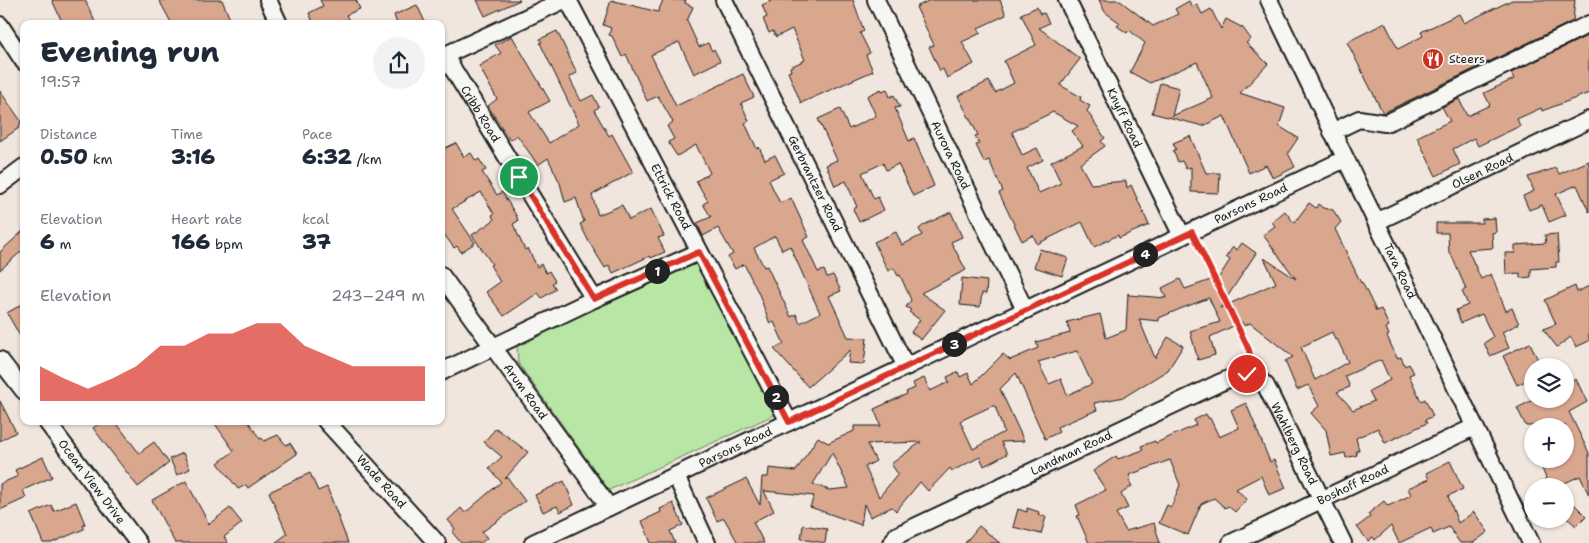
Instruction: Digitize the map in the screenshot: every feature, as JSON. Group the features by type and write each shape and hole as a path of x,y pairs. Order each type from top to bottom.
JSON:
{"street":[{"path":"268,0 277,20"},
{"path":"445,55 566,0"},
{"name":"Ettrick Road","path":"566,0 789,422"},
{"name":"Gerbrantzer Road","path":"724,0 906,367"},
{"name":"Aurora Road","path":"876,0 1025,310"},
{"name":"Knyff Road","path":"1068,0 1187,234"},
{"name":"Tara Road","path":"1269,0 1531,543"},
{"path":"1332,132 1359,119 1378,123 1391,122 1589,24"},
{"path":"0,25 20,56"},
{"name":"Cribb Road","path":"445,59 594,299"},
{"name":"Olsen Road","path":"1376,222 1589,120"},
{"name":"Parsons Road","path":"533,543 1345,160"},
{"path":"0,185 20,170"},
{"path":"445,370 495,348 594,299 699,252"},
{"name":"Arum Road","path":"445,280 609,507"},
{"path":"0,360 20,386"},
{"name":"Landman Road","path":"892,542 904,532 1217,384 1240,375 1254,375"},
{"name":"Wahlberg Road","path":"1254,375 1266,386 1343,543"},
{"name":"Ocean View Drive","path":"49,425 138,543"},
{"name":"Wade Road","path":"330,425 437,543"},
{"name":"Boshoff Road","path":"1231,543 1474,427"},
{"path":"676,476 708,543"}],"path":[{"path":"1187,234 1249,350 1254,375"}],"green space":[{"path":"692,261 697,262 776,414 609,490 518,363 517,346"}],"building":[{"path":"52,0 85,0 94,20 61,20"},
{"path":"159,0 222,0 230,20 170,20"},
{"path":"320,0 356,0 360,9 346,15 349,20 312,20 309,13 323,6"},
{"path":"477,0 520,0 485,16"},
{"path":"611,0 658,12 663,0 686,0 685,3 693,7 687,21 699,47 708,43 712,51 714,49 720,61 694,74 679,42 651,55 676,106 743,74 754,97 741,103 749,121 745,123 757,149 759,147 765,160 775,155 784,173 769,180 780,203 791,198 809,237 803,240 818,272 824,270 827,277 833,275 841,291 829,296 848,337 867,338 864,364 848,363 850,350 808,387 774,349 784,344 774,322 770,324 759,294 744,264 735,269 728,257 733,254 718,228 703,236 697,223 711,217 703,204 708,201 696,181 710,173 696,145 677,156 668,142 674,139 667,126 673,122 658,96 647,101 626,54 622,57 612,36 609,35 611,28 603,25","holes":["775,236 782,250 790,246 820,313 800,323 796,314 791,317 767,266 764,267 754,248"]},
{"path":"773,0 853,0 864,31 860,33 870,53 866,55 873,71 801,103 788,72 791,71 790,67 805,60 792,29 776,37 773,31 769,33 763,19 767,17 762,5"},
{"path":"930,0 1000,0 1006,15 978,28 981,33 962,42 974,64 947,78 943,69 940,71 929,47 934,45 916,7"},
{"path":"1099,0 1119,0 1153,26 1178,14 1175,9 1189,1 1192,7 1197,4 1202,14 1211,9 1221,29 1226,19 1243,28 1251,39 1246,43 1268,64 1240,93 1285,108 1279,126 1298,138 1288,153 1295,167 1273,178 1266,165 1249,173 1224,116 1203,126 1152,113 1160,83 1179,88 1172,116 1213,98 1197,62 1150,83 1130,72 1145,43 1129,30 1127,33 1117,26 1120,23 1105,12"},
{"path":"1512,0 1575,0 1573,21 1383,113 1347,42 1385,23 1398,49 1423,36 1421,32 1459,14 1464,23"},
{"path":"417,5 424,20 396,20 394,15"},
{"path":"1037,7 1040,14 1044,13 1049,23 1039,28 1080,59 1060,85 1081,97 1080,100 1090,106 1087,111 1105,138 1101,141 1105,146 1080,164 1091,184 1126,181 1127,188 1131,185 1149,225 1119,238 1118,235 1094,247 1082,222 1037,244 1033,235 1022,241 999,193 1003,191 989,160 984,162 976,145 979,144 975,136 978,135 958,96 989,81 995,93 1014,83 1004,61 1036,45 1021,14","holes":["1053,112 1078,126 1072,131 1083,146 1051,162 1061,183 1039,193 1027,168 1043,160 1037,148 1022,155 1012,132"]},
{"path":"557,31 577,73 569,77 581,101 593,95 599,107 594,110 609,136 612,134 633,172 592,195 598,215 622,205 629,220 651,209 664,236 658,238 665,252 651,258 650,256 613,273 609,265 605,268 580,224 584,222 576,198 565,202 560,183 548,158 538,165 517,135 510,140 488,106 497,99 479,66 501,53 495,45 512,36 550,101 529,112 549,143 579,124 540,43 542,42 540,39"},
{"path":"1589,35 1589,93 1542,111 1541,108 1517,119 1520,126 1478,146 1474,138 1453,149 1460,164 1436,176 1417,137 1450,121 1442,107 1459,99 1467,116 1490,105 1484,93 1514,79 1511,73"},
{"path":"881,89 882,91 887,89 890,97 894,95 900,107 895,108 909,141 914,138 934,186 913,196 898,164 886,170 883,163 862,173 874,199 878,197 884,210 859,222 853,209 857,207 846,181 835,186 826,165 837,160 818,119 840,109 849,129 876,116 867,96"},
{"path":"0,91 20,120 20,124 19,128 0,141"},
{"path":"1190,136 1206,173 1220,173 1219,193 1191,192 1191,167 1186,169 1182,161 1178,162 1173,151 1176,149 1173,143"},
{"path":"456,143 464,157 471,153 476,161 479,159 486,170 482,172 497,195 502,192 517,217 518,221 513,224 525,250 528,248 537,267 541,264 546,273 549,271 555,281 552,283 556,289 542,298 538,293 504,316 486,292 500,282 490,265 492,264 472,235 494,220 492,215 494,214 481,192 452,209 475,243 461,252 457,246 454,248 445,236 445,148"},
{"path":"1589,161 1589,212 1577,185 1556,194 1566,215 1549,222 1542,205 1529,210 1523,196 1534,191 1528,177 1556,168 1559,174"},
{"path":"1309,203 1316,208 1318,204 1323,208 1333,210 1341,222 1335,229 1376,311 1381,309 1389,326 1386,328 1389,335 1387,336 1397,358 1401,357 1405,366 1409,364 1414,373 1409,375 1421,401 1425,399 1433,416 1425,420 1427,423 1385,443 1378,428 1356,438 1359,450 1356,451 1357,455 1346,458 1345,453 1331,456 1326,430 1311,413 1319,406 1308,385 1297,390 1285,361 1293,357 1250,323 1244,326 1242,322 1210,337 1215,355 1198,360 1190,331 1220,322 1209,298 1159,318 1159,321 1139,319 1155,358 1168,337 1183,346 1168,370 1124,397 1094,403 1097,410 1057,427 1059,432 1045,439 1016,373 1000,389 1024,441 1001,442 1007,454 984,466 980,457 952,471 950,468 928,491 920,482 896,511 892,507 870,517 864,504 861,525 810,507 814,496 764,491 774,511 753,522 764,543 738,543 724,518 717,521 706,498 746,479 760,505 762,477 768,477 769,468 796,471 818,437 828,443 854,431 854,426 881,426 874,409 907,394 906,392 915,388 913,383 924,378 930,391 949,382 947,377 958,372 960,377 968,373 973,384 1003,354 1010,360 1038,348 1036,342 1070,333 1067,322 1100,314 1106,338 1126,330 1128,293 1129,295 1166,298 1162,288 1180,279 1185,289 1219,277 1230,260 1226,257 1233,247 1237,250 1242,243 1256,253 1220,308 1276,283 1264,258 1296,279 1263,235 1275,226 1272,222 1285,211 1294,223","holes":["1332,332 1348,362 1315,380 1301,347","1077,351 1092,384 1067,395 1061,379 1049,384 1038,362","1381,360 1390,380 1369,391 1374,401 1353,410 1337,392 1350,387 1345,376","995,406 1004,432 973,449 960,421","921,442 891,464 898,474 879,497 865,467 876,461 867,444","832,453 849,488 829,490 813,484"]},
{"path":"951,212 962,237 951,242 966,270 921,293 945,310 921,340 911,332 920,320 909,312 911,310 906,307 911,300 900,275 898,276 894,268 888,271 874,242 896,232 902,245 922,235 919,229 924,225"},
{"path":"1495,218 1496,232 1492,233 1493,248 1468,250 1481,279 1491,274 1506,311 1512,308 1519,324 1502,332 1509,348 1490,356 1484,343 1493,337 1482,314 1461,323 1456,310 1468,305 1462,291 1466,289 1451,254 1449,254 1448,233 1436,233 1436,223 1482,223 1482,219"},
{"path":"20,234 20,252 0,270 0,252"},
{"path":"1557,234 1559,262 1556,262 1556,267 1531,269 1531,277 1520,278 1520,273 1506,274 1505,253 1515,253 1515,245 1546,243 1545,235"},
{"path":"1040,249 1068,258 1062,276 1034,267"},
{"path":"962,278 987,281 986,294 982,293 980,307 960,305"},
{"path":"1575,286 1577,292 1589,286 1589,341 1576,347 1571,337 1557,347 1543,329 1556,324 1545,300"},
{"path":"20,305 20,336 7,313"},
{"path":"1530,343 1537,358 1524,358 1524,382 1517,385 1503,356"},
{"path":"1576,379 1587,402 1569,412 1572,418 1524,418 1524,422 1517,408 1524,404 1524,408 1574,408 1574,380"},
{"path":"0,401 16,432 0,441"},
{"path":"1246,403 1270,462 1274,460 1286,488 1269,495 1261,476 1236,489 1247,499 1235,512 1228,506 1225,508 1214,498 1201,504 1188,535 1159,523 1167,505 1171,507 1180,485 1170,460 1129,475 1131,479 1129,481 1132,486 1121,494 1128,508 1116,513 1126,531 1154,523 1160,543 1089,543 1077,516 1080,515 1076,505 1106,490 1093,471 1116,456 1118,459 1143,450 1141,446 1155,441 1156,443 1196,425 1194,420 1206,414 1210,418 1219,437 1239,428 1231,410"},
{"path":"1574,422 1589,453 1589,495 1580,476 1574,479 1546,478 1542,468 1574,468"},
{"path":"97,425 118,425 139,453 154,442 169,463 138,487 93,428"},
{"path":"216,425 251,425 260,439 262,438 264,441 278,435 286,445 290,443 297,454 248,488 246,485 238,489 218,463 234,451"},
{"path":"496,428 528,452 505,479 507,477 525,501 482,532 487,538 481,543 461,543 452,532 455,529 448,520 461,508 465,513 501,482 489,468 502,457 484,442"},
{"path":"183,453 190,469 177,475 170,459"},
{"path":"43,457 52,477 23,490 26,498 0,510 0,484 18,476 15,470"},
{"path":"1450,461 1463,489 1448,496 1458,523 1474,512 1488,532 1473,543 1460,543 1449,527 1433,534 1431,528 1399,543 1391,526 1375,540 1373,537 1368,541 1357,527 1370,517 1368,514 1384,501 1388,506 1411,495 1408,488 1429,479 1426,473"},
{"path":"310,473 318,491 327,487 348,543 275,543 287,534 269,492"},
{"path":"186,481 209,524 230,508 242,523 224,537 228,543 175,543 152,500"},
{"path":"564,481 574,505 560,512 557,506 543,512 535,495"},
{"path":"76,502 85,524 83,525 84,529 51,543 43,543 31,514 51,505 54,511"},
{"path":"673,503 683,525 670,531 675,543 651,543 642,521 661,512 660,509"},
{"path":"1574,504 1586,516 1576,526 1574,524"},
{"path":"1027,508 1039,512 1038,515 1046,517 1041,534 1013,527 1018,509 1027,512"},
{"path":"803,525 827,529 825,543 801,539"},
{"path":"979,526 1000,543 965,543"}],"place":[{"name":"Steers","path":"1433,59"}],"route":[{"path":"519,177 594,299 699,252 789,422 1192,232 1249,350 1254,375 1247,374"}]}
